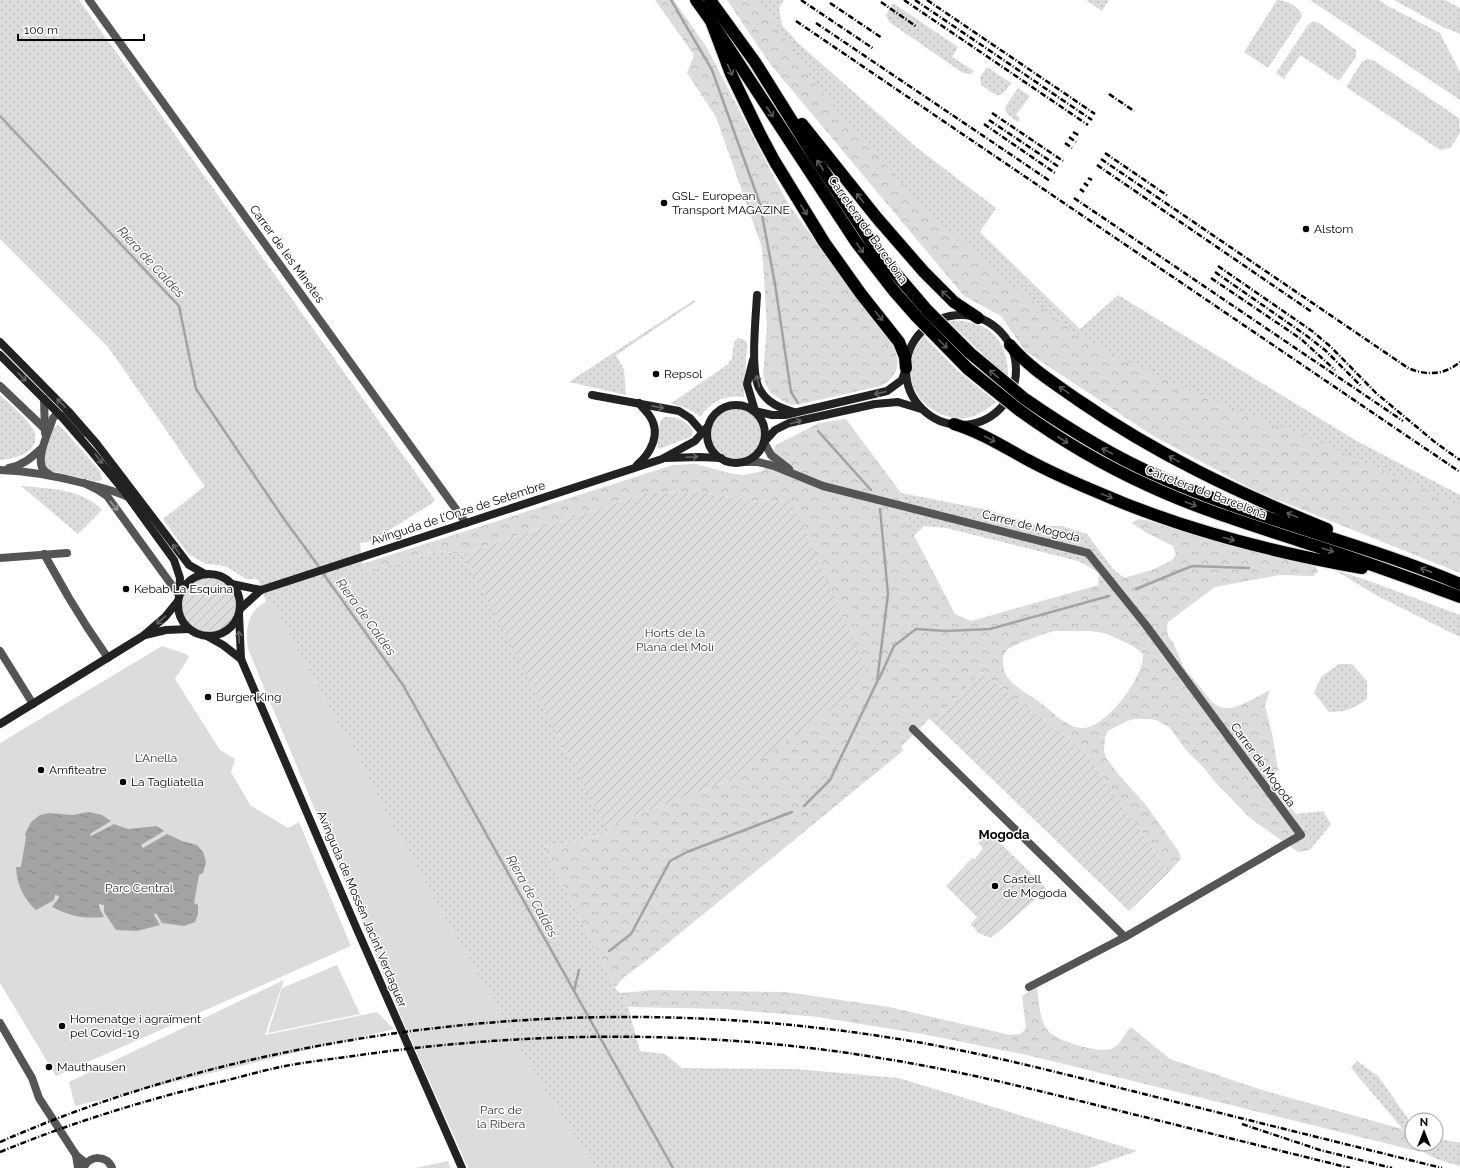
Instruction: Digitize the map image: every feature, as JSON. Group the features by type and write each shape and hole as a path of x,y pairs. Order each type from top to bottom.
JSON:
{"highway":[{"name":"Carretera de Barcelona","path":"696,0 856,242 889,285 916,316 968,369 1019,410 1066,442 1092,457 1120,472 1168,494 1233,518 1397,573 1460,597"},
{"name":"Carretera de Barcelona","path":"710,0 755,62 817,161 871,242 891,268 926,309 964,348 1024,399 1084,438 1130,464 1158,477 1242,508 1392,558 1460,584"},
{"path":"711,21 731,74 775,162 824,242 861,294 899,342 905,357 906,368"},
{"path":"779,100 789,109 876,218 924,272 954,302 978,318"},
{"path":"1010,345 1026,362 1063,390 1106,419 1164,454 1274,508 1326,528 1392,558"},
{"path":"954,424 972,430 1030,461 1076,483 1169,520 1216,535 1274,550 1329,562 1397,573"}],"main road":[{"path":"757,295 754,352 756,379 759,387 770,402 780,408 796,413"},
{"path":"764,442 764,427 761,418 748,407 738,405 728,406 719,410 712,417 706,429 710,446 715,454 721,458 734,462 743,462 755,455 775,430 789,424 874,404 898,402 922,410 937,419 954,424 968,424 984,420 996,412 1009,397 1013,387 1015,372 1014,358 1010,345 996,327 978,318 966,315 946,316 935,320 928,325 915,339 907,356 907,381 911,394 922,410"},
{"path":"0,342 68,411 96,443 189,565 205,574 223,577 232,584 240,598 239,612 235,622 226,630 214,635 206,636 189,629 181,620 179,614 180,578 174,560 126,494 92,452 0,355"},
{"path":"754,352 748,384 755,412"},
{"path":"755,412 772,415 796,413 887,391 902,380 906,368"},
{"path":"592,395 679,412 685,414 706,429"},
{"path":"633,468 643,460 649,452 655,436 653,422 639,403"},
{"name":"Avinguda de l'Onze de Setembre","path":"239,612 261,590 662,459 691,444 706,429"},
{"name":"Avinguda de l'Onze de Setembre","path":"662,459 699,456 721,458"},
{"path":"0,724 143,636 165,617 179,598 183,587 189,581 197,576 205,574"},
{"name":"Avinguda de l'Onze de Setembre","path":"232,584 261,590"},
{"name":"Avinguda de Mossèn Jacint Verdaguer","path":"239,612 241,659 356,927 462,1168"},
{"path":"143,636 166,630 189,629"},
{"name":"Avinguda de Mossèn Jacint Verdaguer","path":"206,636 223,645 241,659"}],"street":[{"name":"Carrer de les Minetes","path":"89,0 466,523"},
{"path":"0,386 44,429"},
{"path":"0,470 19,466 28,461 43,445 44,400"},
{"path":"50,475 45,473 40,465 40,458 53,418 58,415 65,416 86,438 96,443"},
{"name":"Carrer de Mogoda","path":"764,442 771,455 794,473"},
{"path":"110,460 111,467 120,480 126,494"},
{"name":"Carrer de Mogoda","path":"743,462 766,464 794,473 823,486 1088,553 1145,624 1301,835 1125,937"},
{"path":"0,470 50,475 126,494"},
{"path":"84,483 106,496 179,598"},
{"path":"0,558 67,553"},
{"path":"44,554 86,627 108,658"},
{"path":"0,651 33,704"},
{"path":"913,729 1125,937 1029,987"},
{"path":"0,1023 32,1078 39,1098 76,1155 85,1166 95,1158 101,1158 107,1160 112,1168"},
{"path":"76,1155 78,1168"}],"green space":[{"path":"0,0 79,0 435,500 372,541 360,543 363,573 437,551 463,554 611,833 569,843 542,847 615,988 620,993 628,1007 640,1051 665,1054 682,1068 795,1069 899,1078 1137,1151 1089,1168 596,1168 527,1061 502,1018 492,996 478,979 474,966 447,923 410,853 396,832 350,741 330,710 275,607 271,603 266,602 258,579 246,579 227,567 206,564 188,554 163,519 205,486 108,347 0,239"},
{"path":"655,0 674,0 707,48 787,202 890,340 896,354 897,366 896,372 888,382 881,386 791,405 770,392 763,374 767,325 762,248 716,117 687,73 694,55"},
{"path":"727,0 759,0 813,80 858,136 926,208 996,273 1064,325 1120,359 1222,404 1313,439 1460,505 1460,573 1256,491 1155,437 1025,351 1001,316 964,296 771,65"},
{"path":"753,0 784,0 779,8 782,25 798,43 916,147 996,208 980,232 1080,329 1118,295 1355,440 1460,495 1460,513 1177,391 1088,345 1006,288 880,169 815,89"},
{"path":"1086,0 1109,0 1102,11"},
{"path":"1277,0 1285,1 1296,7 1301,13 1302,17 1268,68 1244,52"},
{"path":"1310,0 1379,0 1440,33 1460,72 1460,100"},
{"path":"1394,0 1445,0 1460,8 1460,34 1443,27"},
{"path":"893,3 958,47 952,57 974,71 970,74 963,73 889,22 886,15"},
{"path":"1313,21 1319,23 1356,50 1356,57 1339,81 1300,55 1284,79 1276,73 1308,25"},
{"path":"1367,59 1373,60 1459,118 1460,133 1450,148 1440,150 1346,87 1362,62"},
{"path":"987,67 1011,83 1001,95 995,94 981,85 980,77"},
{"path":"1018,88 1030,96 1016,115 1020,118 1018,122 1007,114 1005,107"},
{"path":"694,300 695,302 616,355 624,370 626,395 569,382"},
{"path":"948,321 973,323 984,327 992,333 999,341 1004,351 1007,362 1008,376 997,368"},
{"path":"924,336 957,370 996,402 979,414 967,418 955,418 943,415 924,403 912,384 910,372 913,353"},
{"path":"738,338 745,340 747,343 744,397 737,396 719,400 708,407 700,417 686,408 670,404 727,365 732,358 734,342"},
{"path":"0,395 29,423 34,431 35,438 31,449 26,453 13,458 0,460"},
{"path":"736,405 747,407 760,418 763,423 765,434 763,445 752,458 747,461 736,463 725,461 712,450 709,445 707,434 709,423 720,410 725,407"},
{"path":"665,417 678,418 685,422 693,432 691,437 659,449 657,447 659,439 659,426"},
{"path":"846,419 901,493 906,520 955,614 971,621 1152,570 1172,560 1176,554 1173,546 1145,532 1132,523 1138,519 1146,520 1191,534 1309,563 1315,566 1318,572 1313,576 1280,575 1215,587 1168,622 1167,629 1168,636 1173,642 1184,668 1212,702 1217,705 1223,708 1235,707 1270,690 1265,706 1272,733 1278,769 1271,783 1296,814 1309,834 1310,850 1298,852 1250,818 1187,751 1169,727 1156,720 1149,719 1135,719 1127,721 1108,731 1105,737 1104,751 1106,758 1146,805 1179,852 1181,859 1169,872 1085,751 981,672 933,722 929,719 901,747 904,750 651,957 623,978 615,988 542,847 569,843 611,833 605,827 732,780 791,501 756,502 702,492 647,493 463,554 437,551 363,574 362,564 673,465 696,464 729,473 743,475 763,471 776,445 819,423","holes":["1054,631 1088,631 1105,633 1133,646 1143,654 1142,664 1137,675 1121,701 1100,721 1090,727 1080,728 1069,725 1016,686 1006,675 1003,660 1007,650 1036,637"]},
{"path":"57,425 60,426 100,471 102,480 94,481 47,470 45,465 46,448 54,427"},
{"path":"21,486 53,489 75,494 94,503 102,510 78,534"},
{"name":"Horts de la Plana del Molí","path":"702,492 756,502 791,501 866,667 854,693 732,780 605,827 463,554 647,493"},
{"path":"901,493 988,510 1040,526 1062,526 1087,534 1113,569 1124,578 1098,585 1099,574 1078,561 946,528 924,526 914,536 906,520"},
{"path":"1333,569 1460,615 1460,637 1376,595"},
{"path":"209,574 221,576 231,583 238,593 240,605 238,617 231,627 221,634 209,636 197,634 187,627 180,617 178,605 180,593 187,583 197,576"},
{"name":"Parc de la Ribera","path":"266,602 271,603 275,607 330,710 350,741 396,832 410,853 447,923 474,966 479,979 492,996 502,1018 527,1061 596,1168 468,1168 405,1026 248,649 247,629 251,616 255,610"},
{"name":"Parc Central","path":"162,646 186,654 189,657 175,679 220,750 235,759 231,772 250,805 288,828 299,822 351,946 56,1076 0,983 0,743"},
{"path":"1339,664 1352,664 1367,681 1367,699 1349,709 1329,712 1314,693 1321,677"},
{"path":"981,672 1085,751 1169,872 1129,911 933,722"},
{"path":"1323,811 1331,824 1310,850 1309,834 1296,814"},
{"path":"989,832 1047,889 991,938 978,933 971,924 977,917 946,886 972,858 975,859 983,848 978,843"},
{"path":"337,965 360,1014 268,1033 282,988"},
{"path":"284,980 265,1035 377,1012 394,1029 75,1106 69,1082"},
{"path":"1037,987 1043,1022 1049,1032 1054,1036 1070,1043 1100,1050 1107,1050 1119,1044 1131,1027 1170,1059 1262,1090 1402,1129 1404,1131 1404,1148 1027,1055 922,1034 818,1017 724,1009 628,1007 620,993 653,990 786,992 889,1007 1010,1035 1020,1034 1026,1029 1022,996"},
{"path":"1357,1061 1378,1076 1404,1113 1404,1131 1351,1068"},
{"path":"1444,1139 1460,1142 1460,1166 1441,1161 1424,1152 1444,1152"},
{"path":"448,1161 450,1168 415,1168"}],"water":[{"path":"89,812 102,815 111,821 90,834 91,836 114,824 128,829 157,826 164,831 141,845 143,848 167,834 182,841 197,845 203,852 206,862 203,873 199,875 194,903 198,905 198,914 195,922 184,926 162,923 156,913 154,915 160,925 137,931 116,930 104,912 104,905 99,904 104,917 97,918 64,913 52,907 59,897 55,895 54,900 36,910 31,905 24,896 19,885 16,867 21,867 26,837 25,834 31,822 40,815 50,813 72,815"}],"waterway":[{"path":"671,0 712,70 760,204 775,284 791,392 798,403"},
{"name":"Riera de Caldes","path":"0,116 179,306 196,389 284,519 320,568"},
{"path":"818,431 871,490"},
{"path":"804,806 830,780 877,682 888,594 880,509"},
{"path":"1136,589 1192,566 1249,568"},
{"name":"Riera de Caldes","path":"322,572 403,685 673,1168"},
{"path":"879,679 894,646 916,629 946,631 990,629 1109,596"},
{"path":"609,951 631,934 670,861 687,852 792,812"},
{"path":"574,991 579,970"}],"railway":[{"path":"801,0 874,49"},
{"path":"904,0 1088,125"},
{"path":"915,0 1092,120"},
{"path":"927,0 1095,114"},
{"path":"881,2 917,27"},
{"path":"830,3 882,38"},
{"path":"796,21 1460,472"},
{"path":"816,23 1050,181"},
{"path":"1109,94 1134,111"},
{"path":"992,113 1063,161"},
{"path":"989,120 1059,167"},
{"path":"984,124 1055,173"},
{"path":"1073,132 1080,136"},
{"path":"1069,137 1076,142"},
{"path":"1065,143 1072,148"},
{"path":"1105,153 1168,196"},
{"path":"1101,159 1408,368 1415,371 1435,373 1448,370 1460,362"},
{"path":"1097,165 1312,312"},
{"path":"1088,178 1092,180"},
{"path":"1084,183 1088,186"},
{"path":"1080,189 1084,192"},
{"path":"1074,198 1403,421"},
{"path":"1218,266 1312,331 1331,347 1376,393 1436,443 1460,460"},
{"path":"1215,272 1325,350 1362,387"},
{"path":"1211,278 1301,339 1335,370"},
{"path":"0,1142 83,1109 167,1082 253,1059 340,1042 408,1031 545,1019 613,1017 682,1018 750,1021 818,1028 886,1037 950,1048 1045,1069 1442,1168"},
{"path":"0,1152 83,1121 139,1103 285,1066 432,1046 564,1037 630,1037 761,1043 827,1050 892,1060 1027,1088 1350,1168"},
{"path":"1242,1124 1320,1150 1392,1168"}],"place":[{"name":"GSL- European Transport MAGAZINE","path":"664,203"},
{"name":"Alstom","path":"1306,229"},
{"name":"Repsol","path":"656,374"},
{"name":"Kebab La Esquina","path":"126,589"},
{"name":"Burger King","path":"208,697"},
{"name":"Amfiteatre","path":"41,770"},
{"name":"La Tagliatella","path":"123,782"},
{"name":"Castell de Mogoda","path":"995,886"},
{"name":"Homenatge i agraïment pel Covid-19","path":"62,1026"},
{"name":"Mauthausen","path":"49,1067"}],"district":[{"name":"Mogoda","path":"1004,834"}],"park label":[{"name":"L'Anella","path":"156,758"}]}
